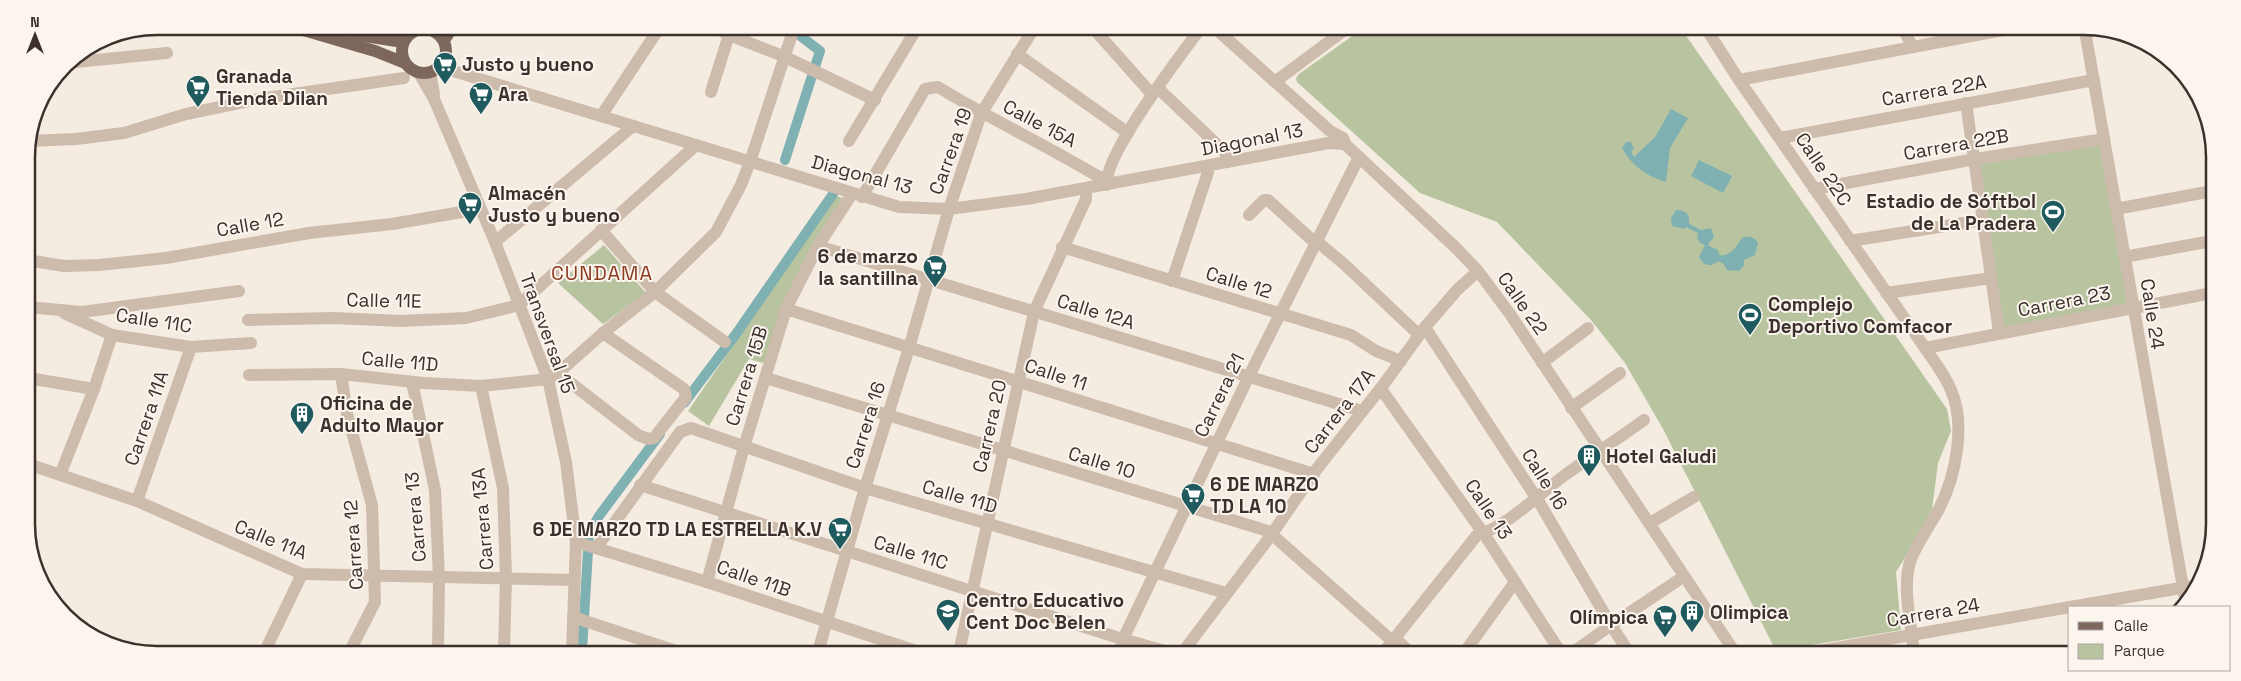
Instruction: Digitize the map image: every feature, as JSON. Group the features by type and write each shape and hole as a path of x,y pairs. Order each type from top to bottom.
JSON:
{"main road":[{"path":"323,35 375,51 405,63 414,71 430,71 446,54 440,35"},
{"path":"362,35 403,42"},
{"path":"405,63 402,51 403,42 409,35"}],"street":[{"path":"601,116 655,35"},
{"path":"710,92 730,35 783,56 875,100"},
{"path":"602,333 684,389 686,393 686,396 654,438 648,439 638,435 553,376 602,333 655,292 716,232 750,162 791,35"},
{"path":"849,141 913,35"},
{"name":"Carrera 19","path":"949,209 981,114 1030,35"},
{"path":"1099,35 1149,91 1161,91 1225,152 1228,162"},
{"path":"1106,181 1128,133 1196,35"},
{"path":"1223,35 1276,81 1330,137"},
{"path":"1276,81 1338,35"},
{"name":"Calle 22C","path":"1710,35 1739,80 1925,348 1952,392 1958,414 1957,452 1953,470 1940,506 1911,559 1908,576 1914,646"},
{"path":"1906,35 1912,46"},
{"path":"1739,80 1975,35"},
{"name":"Calle 24","path":"2085,35 2184,593"},
{"path":"82,61 166,53"},
{"path":"1018,54 1128,133"},
{"name":"Diagonal 13","path":"430,71 601,116 899,207 949,209 1086,189 1106,181 1228,162 1330,137 1345,144"},
{"name":"Transversal 15","path":"430,71 434,99 519,305 553,376 566,462 587,545 574,580 581,620 573,646"},
{"path":"36,141 76,140 124,133 186,114 259,100 404,78"},
{"name":"Carrera 22A","path":"1780,138 2094,80"},
{"name":"Calle 15A","path":"931,86 938,86 981,114 1048,146 1106,181"},
{"name":"Carrera 15B","path":"707,582 725,512 786,309 818,246 857,195 925,89 931,86"},
{"path":"1966,103 1999,332"},
{"path":"494,242 633,126"},
{"name":"Carrera 22B","path":"1814,189 1975,159 2104,139"},
{"name":"Calle 22","path":"1345,144 1442,234 1478,271 1510,314 1730,646"},
{"path":"519,305 695,146"},
{"name":"Carrera 21","path":"1121,646 1154,573 1248,378 1359,156"},
{"path":"1172,281 1208,172 1207,166"},
{"name":"Carrera 20","path":"960,646 1034,312 1062,247 1086,199 1086,189"},
{"path":"2116,209 2206,193"},
{"path":"1248,215 1264,200 1268,200 1344,264 1416,332 1423,332"},
{"name":"Calle 12","path":"35,261 64,266 99,265 166,258 309,233 392,224 480,209"},
{"name":"Carrera 16","path":"820,646 865,488 909,348 949,209"},
{"path":"1850,241 1983,220"},
{"path":"601,230 655,292 725,342"},
{"path":"2124,257 2206,242"},
{"name":"Calle 12A","path":"818,246 928,281 1362,411"},
{"name":"Calle 12","path":"1062,247 1351,335 1376,351 1401,361"},
{"name":"Carrera 17A","path":"1187,646 1440,308 1478,271"},
{"path":"1886,294 1991,278"},
{"path":"35,308 82,312 239,291"},
{"name":"Carrera 23","path":"1925,348 1999,332 2206,294"},
{"name":"Calle 11E","path":"248,320 333,318 402,321 466,318 519,305"},
{"name":"Calle 11C","path":"54,309 112,335 191,347 251,343"},
{"name":"Calle 11","path":"786,309 1314,474"},
{"path":"1542,363 1588,328"},
{"name":"Calle 16","path":"1423,332 1428,332 1536,498 1625,646"},
{"path":"60,475 94,389 112,335"},
{"name":"Carrera 11A","path":"137,501 191,347"},
{"path":"1571,408 1620,373"},
{"name":"Calle 11D","path":"248,375 341,374 412,382 481,386 553,376"},
{"name":"Carrera 12","path":"341,374 347,414 372,505 375,602 353,646"},
{"name":"Calle 10","path":"766,378 1272,534 1394,640"},
{"path":"35,379 94,389"},
{"name":"Carrera 13","path":"412,382 435,490 439,577 438,646"},
{"name":"Carrera 13A","path":"481,386 502,488 506,578 504,646"},
{"name":"Calle 13","path":"1381,389 1483,533 1556,646"},
{"path":"1389,646 1477,535 1536,498 1565,475 1644,420"},
{"name":"Calle 11D","path":"640,485 680,432 691,428 865,488 1226,594"},
{"name":"Calle 11A","path":"35,466 137,501 302,574 574,580"},
{"path":"587,545 640,485"},
{"name":"Calle 11C","path":"640,485 1151,646"},
{"path":"1650,523 1694,496"},
{"name":"Calle 11B","path":"587,545 707,582 900,646"},
{"path":"267,646 302,574"},
{"path":"1582,646 1683,577"},
{"path":"1469,646 1515,582"},
{"name":"Carrera 24","path":"2076,606 2188,587"},
{"name":"Carrera 24","path":"1849,646 2068,607"},
{"path":"581,620 661,646"},
{"path":"1394,640 1403,646"}],"green space":[{"name":"Complejo Deportivo Comfacor","path":"1354,35 1685,35 1947,409 1951,431 1938,463 1931,517 1896,572 1901,630 1806,646 1773,646 1663,429 1625,363 1591,320 1497,222 1420,193 1297,82 1296,78"},
{"name":"Estadio de Sóftbol de La Pradera","path":"2104,139 2133,307 1999,332 1975,159"},
{"path":"836,196 842,198 763,363 749,359 709,426 688,411"},
{"path":"604,245 646,293 603,324 558,283"}],"water":[{"path":"1671,109 1688,118 1670,148 1666,182 1640,170 1622,148 1626,142 1631,142 1634,149 1631,151 1634,157 1655,137"},
{"path":"1699,160 1732,176 1723,193 1691,176"},
{"path":"1676,210 1687,213 1689,224 1701,230 1711,228 1714,237 1709,246 1718,250 1719,255 1727,255 1743,237 1748,237 1753,238 1758,243 1755,255 1744,260 1744,265 1739,271 1727,270 1724,264 1718,261 1713,265 1705,264 1699,257 1705,245 1700,243 1697,237 1698,233 1686,227 1684,229 1672,226 1671,218"}],"waterway":[{"path":"785,160 820,51 799,35"},
{"path":"684,403 736,334 833,194"},
{"path":"582,646 589,534 599,516 660,434"}],"place":[{"name":"Justo y bueno","path":"445,85"},
{"name":"Granada Tienda Dilan","path":"198,108"},
{"name":"Ara","path":"481,115"},
{"name":"Almacén Justo y bueno","path":"470,225"},
{"name":"Estadio de Sóftbol de La Pradera","path":"2053,233"},
{"name":"6 de marzo la santillna","path":"935,288"},
{"name":"Complejo Deportivo Comfacor","path":"1750,336"},
{"name":"Oficina de Adulto Mayor","path":"302,435"},
{"name":"Hotel Galudi","path":"1589,477"},
{"name":"6 DE MARZO TD LA 10","path":"1193,516"},
{"name":"6 DE MARZO TD LA ESTRELLA K.V","path":"840,550"},
{"name":"Centro Educativo Cent Doc Belen","path":"948,632"},
{"name":"Olimpica","path":"1692,633"},
{"name":"Olímpica","path":"1665,638"}],"district":[{"name":"CUNDAMA","path":"602,273"}]}
